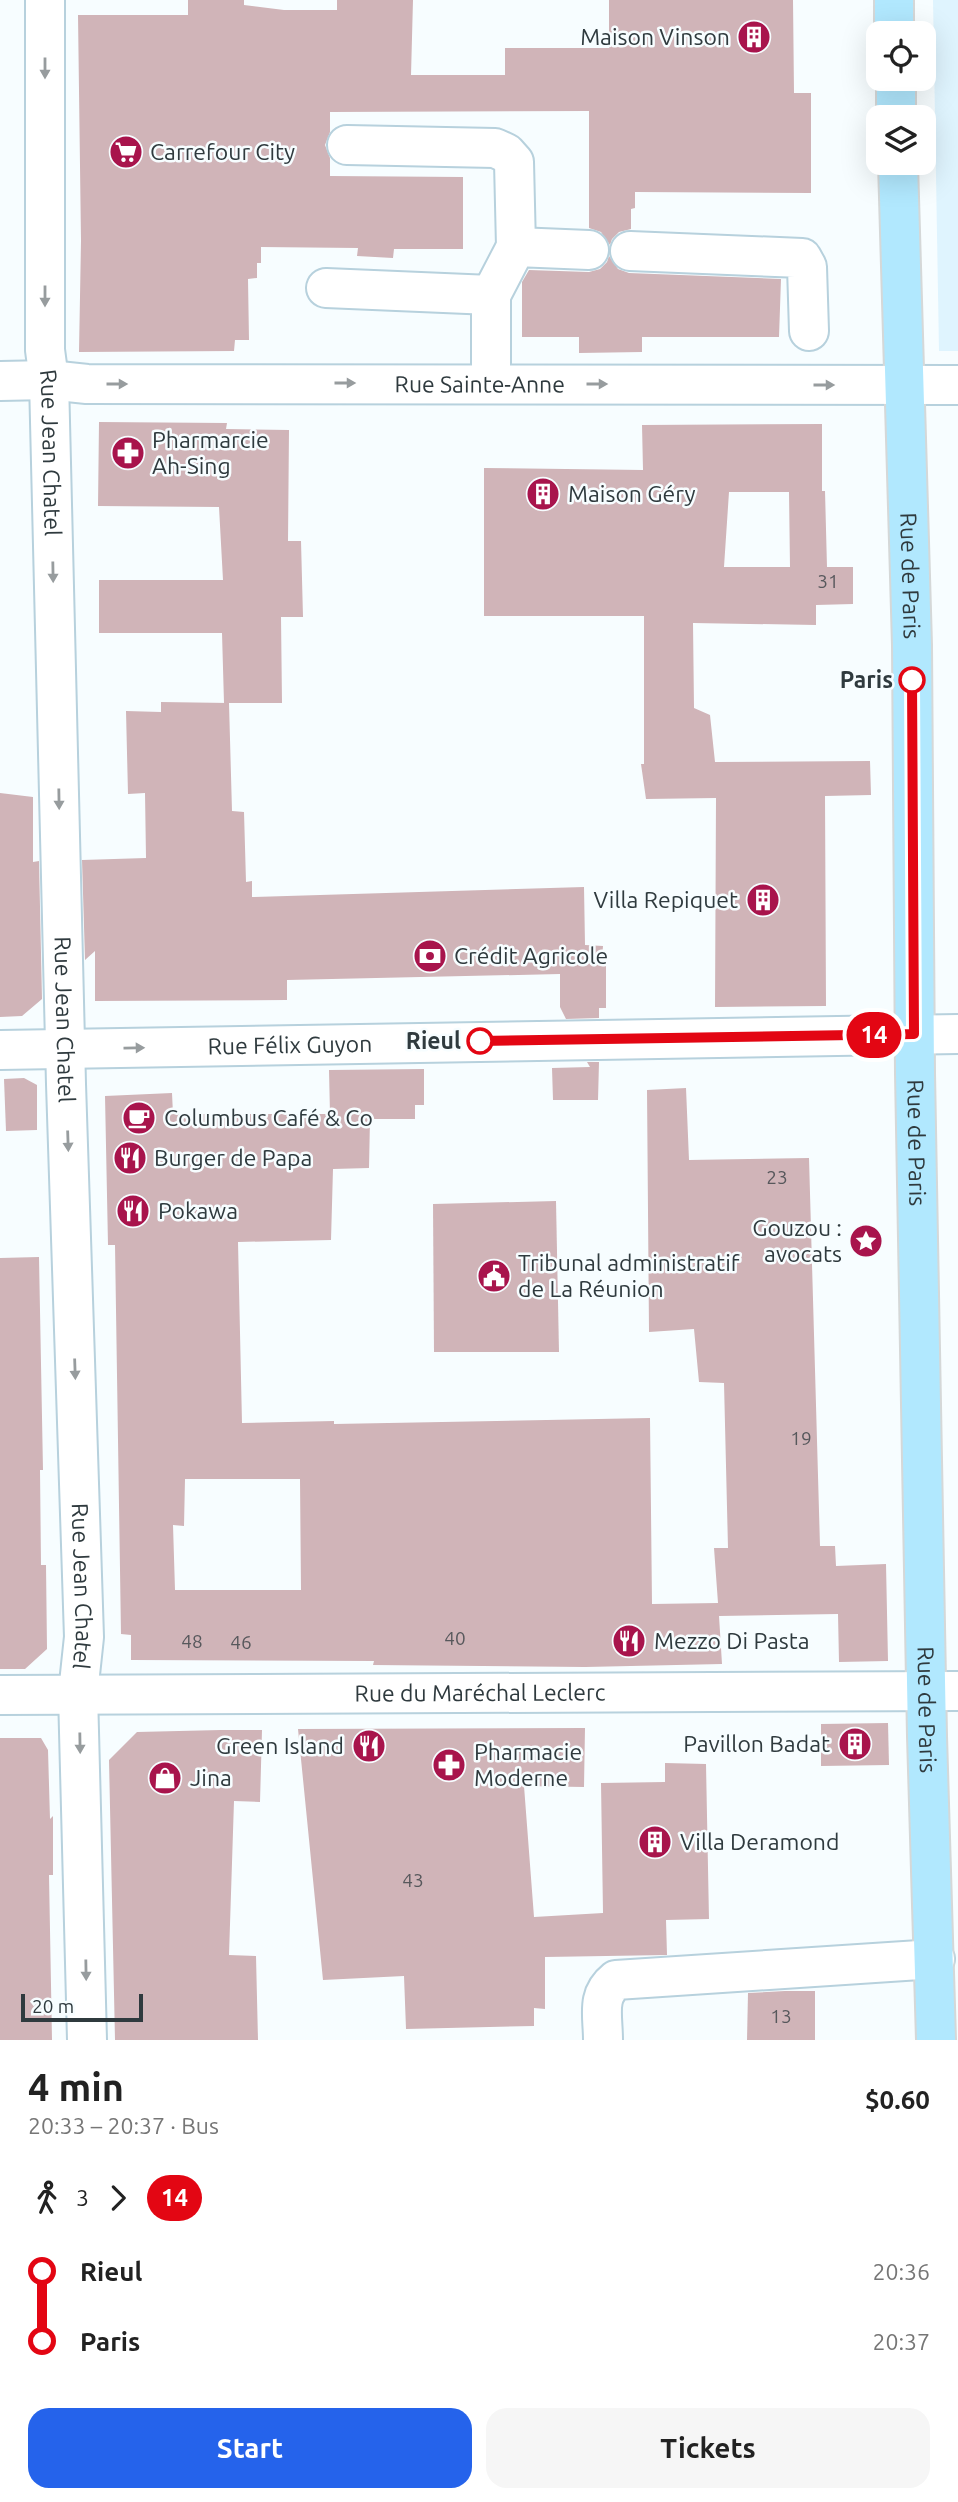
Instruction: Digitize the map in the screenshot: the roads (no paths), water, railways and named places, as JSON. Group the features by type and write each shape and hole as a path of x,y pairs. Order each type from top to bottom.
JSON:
{"main road":[{"path":"894,0 894,21"},
{"name":"Rue de Paris","path":"898,175 912,645 914,1034 943,1691 934,1959 936,2040"}],"street":[{"name":"Rue Jean Chatel","path":"45,0 45,350 49,380 65,1049 84,1637 78,1693 87,2040"},
{"path":"347,145 495,148 506,153 514,162 516,247 491,295 491,383"},
{"path":"516,247 589,250"},
{"path":"630,251 802,258 807,267 809,331"},
{"path":"326,288 491,295"},
{"name":"Rue Sainte-Anne","path":"0,381 49,380 87,384 958,385"},
{"name":"Rue Félix Guyon","path":"0,1050 958,1034"},
{"name":"Rue du Maréchal Leclerc","path":"0,1695 943,1691"},
{"path":"603,2040 603,1997 605,1989 616,1980 934,1959"}],"place":[{"name":"Maison Vinson","path":"754,37"},
{"name":"Carrefour City","path":"126,152"},
{"name":"Pharmarcie Ah-Sing","path":"128,453"},
{"name":"Maison Géry","path":"543,494"},
{"name":"Paris","path":"912,680"},
{"name":"Villa Repiquet","path":"763,900"},
{"name":"Crédit Agricole","path":"430,956"},
{"name":"Rieul","path":"480,1041"},
{"name":"Columbus Café & Co","path":"139,1118"},
{"name":"Burger de Papa","path":"130,1158"},
{"name":"Pokawa","path":"133,1211"},
{"name":"Gouzou : avocats","path":"866,1241"},
{"name":"Tribunal administratif de La Réunion","path":"494,1276"},
{"name":"Mezzo Di Pasta","path":"629,1641"},
{"name":"Pavillon Badat","path":"855,1744"},
{"name":"Green Island","path":"369,1746"},
{"name":"Pharmacie Moderne","path":"449,1765"},
{"name":"Jina","path":"165,1778"},
{"name":"Villa Deramond","path":"655,1842"}]}
